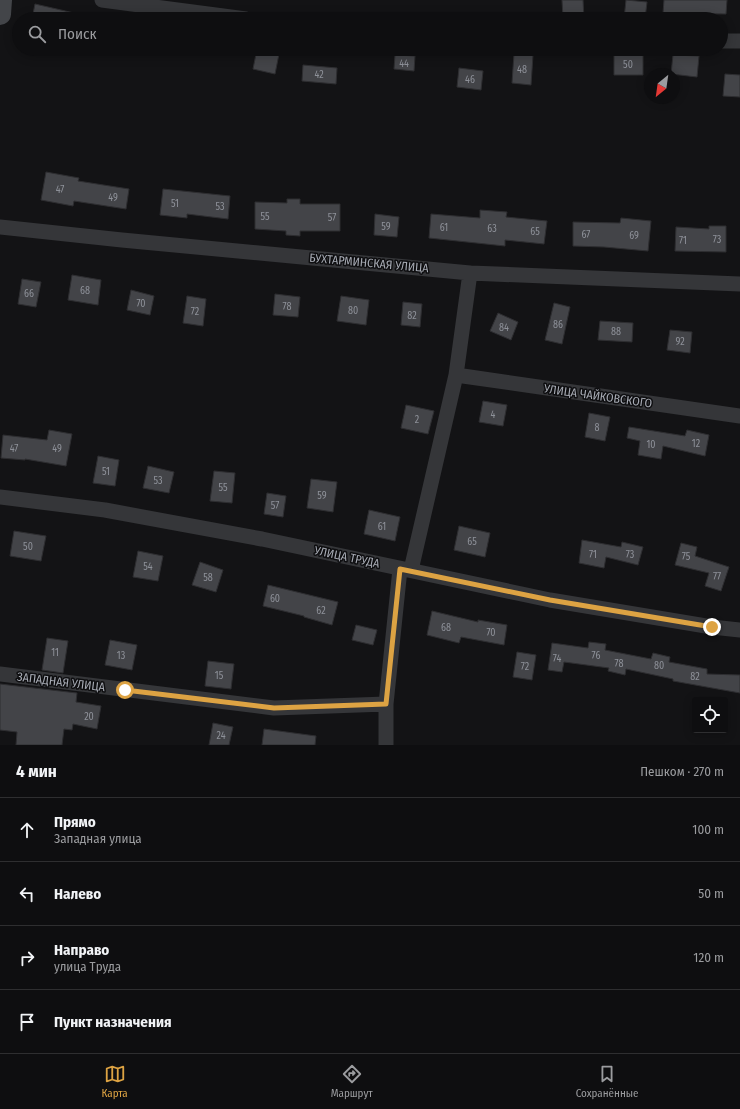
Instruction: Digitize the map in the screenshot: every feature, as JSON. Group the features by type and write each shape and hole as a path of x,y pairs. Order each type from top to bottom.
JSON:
{"street":[{"path":"0,14 1,0"},
{"path":"102,0 193,12"},
{"path":"728,41 740,42"},
{"name":"БУХТАРМИНСКАЯ УЛИЦА","path":"0,227 122,240 470,272 740,284"},
{"path":"386,745 386,704 406,569 456,374 470,272"},
{"name":"УЛИЦА ЧАЙКОВСКОГО","path":"456,374 740,416"},
{"name":"УЛИЦА ТРУДА","path":"0,497 105,510 262,539 550,600 712,627 740,630"},
{"name":"ЗАПАДНАЯ УЛИЦА","path":"0,674 274,708 386,704"}],"building":[{"path":"562,0 583,0 584,12 563,12"},
{"path":"626,0 647,2 646,12 625,12"},
{"path":"664,0 727,0 726,12 663,12"},
{"path":"35,4 70,12 33,12"},
{"path":"256,56 279,56 275,74 253,69"},
{"path":"395,56 415,56 414,71 394,69"},
{"path":"514,56 533,56 531,85 512,83"},
{"path":"614,56 643,56 643,75 614,75"},
{"path":"673,56 699,56 697,77 680,75 680,68 672,68"},
{"path":"303,65 337,68 336,84 302,81"},
{"path":"459,68 483,71 481,90 457,87"},
{"path":"725,74 740,75 740,97 723,96"},
{"path":"46,172 79,178 78,181 129,189 126,209 74,201 73,206 41,200"},
{"path":"163,189 230,196 228,219 187,214 187,218 160,215"},
{"path":"287,199 300,199 300,204 340,204 340,231 300,231 300,236 286,235 286,231 255,229 255,202 287,203"},
{"path":"480,210 507,212 506,217 547,221 544,244 505,240 505,246 429,238 431,214 480,218"},
{"path":"375,214 399,217 397,237 374,235"},
{"path":"621,218 651,221 648,251 573,246 573,222 620,223"},
{"path":"709,226 726,226 726,252 675,251 676,227 709,229"},
{"path":"72,275 101,280 98,305 68,300"},
{"path":"22,279 41,282 36,307 18,304"},
{"path":"131,290 154,296 150,315 127,310"},
{"path":"275,294 300,297 298,317 273,315"},
{"path":"187,296 206,299 203,326 183,323"},
{"path":"341,296 369,300 366,325 337,321"},
{"path":"403,302 422,304 420,327 401,325"},
{"path":"554,303 570,307 562,344 545,340"},
{"path":"498,313 518,322 511,340 490,331"},
{"path":"600,321 633,323 632,342 598,340"},
{"path":"670,330 692,332 690,353 667,350"},
{"path":"483,401 507,405 503,426 479,422"},
{"path":"406,405 434,411 428,434 401,428"},
{"path":"589,413 610,417 605,441 585,437"},
{"path":"629,427 685,436 687,430 709,435 705,456 663,446 661,459 638,455 640,441 627,438"},
{"path":"49,430 72,434 66,466 25,459 1,458 3,435 47,440"},
{"path":"98,456 119,460 115,486 93,483"},
{"path":"148,466 174,472 169,493 143,488"},
{"path":"214,471 235,473 232,503 210,501"},
{"path":"311,479 337,482 333,512 307,508"},
{"path":"267,493 286,496 283,517 264,514"},
{"path":"369,510 400,517 395,541 364,534"},
{"path":"459,526 490,533 485,557 454,550"},
{"path":"14,531 46,536 41,561 10,556"},
{"path":"582,540 621,547 622,542 643,547 638,565 606,557 604,568 579,563"},
{"path":"681,543 697,547 695,556 729,567 721,591 705,586 709,573 675,565"},
{"path":"138,551 163,556 158,581 133,577"},
{"path":"200,562 223,570 216,592 192,585"},
{"path":"268,585 338,602 332,625 304,616 263,606"},
{"path":"432,611 478,622 478,620 507,625 504,645 461,637 459,643 427,635"},
{"path":"356,625 377,630 373,645 352,640"},
{"path":"47,638 68,641 63,673 42,670"},
{"path":"110,640 137,645 132,670 105,665"},
{"path":"589,642 606,644 605,650 651,659 653,653 670,657 669,662 707,669 707,674 740,675 740,693 673,681 673,679 626,669 625,675 608,671 609,668 564,662 562,672 548,670 552,643 588,648"},
{"path":"517,652 536,655 532,680 513,677"},
{"path":"208,661 234,664 231,689 205,686"},
{"path":"0,684 77,693 76,702 101,706 97,729 73,724 72,730 64,729 62,745 16,745 17,732 0,730"},
{"path":"213,723 233,727 229,745 209,745"},
{"path":"264,729 316,736 315,745 262,745"}],"route":[{"path":"125,690 274,708 386,704 400,569 411,570 550,600 712,627"}]}
